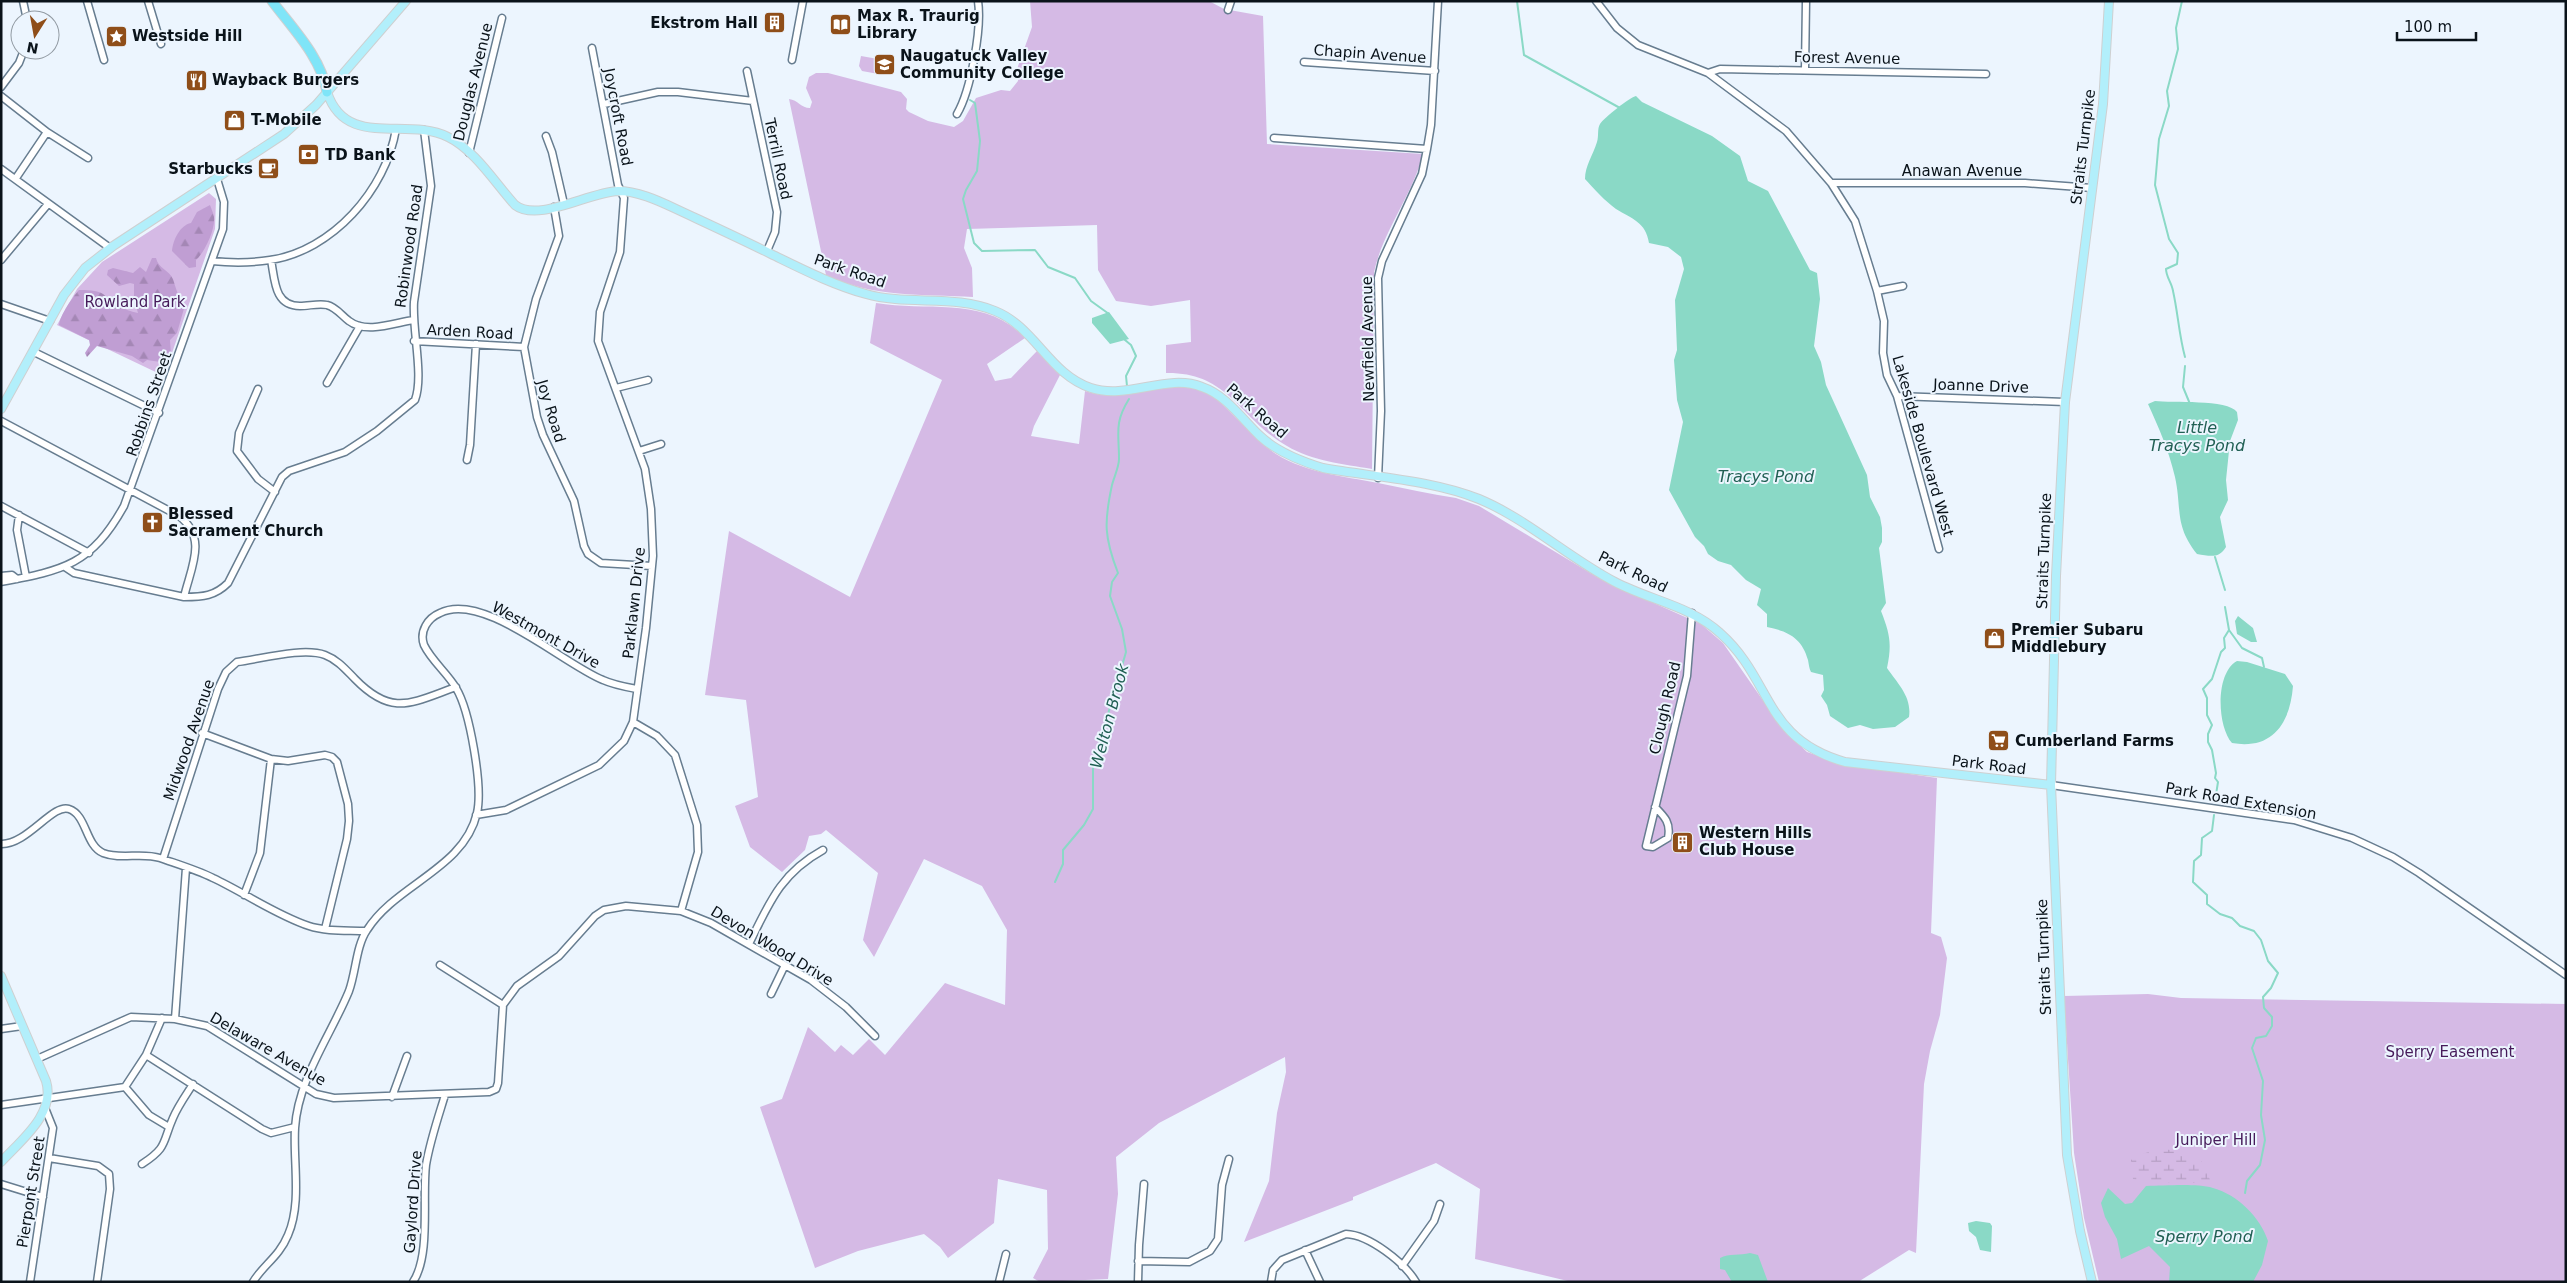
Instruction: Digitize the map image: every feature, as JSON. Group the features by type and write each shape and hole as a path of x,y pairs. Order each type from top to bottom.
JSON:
{"highway":[{"path":"272,1 315,60 324,76 327,92"}],"main road":[{"path":"1,409 76,278 110,248 284,134 327,92 406,1"},
{"name":"Straits Turnpike","path":"2092,1282 2080,1231 2067,1155 2051,785 2056,576 2065,402 2103,104 2109,1"},
{"name":"Park Road","path":"327,92 332,106 354,124 374,129 424,130 445,135 469,153 518,208 534,212 599,194 620,191 653,198 821,278 866,294 896,300 957,302 992,309 1019,324 1062,372 1089,388 1121,392 1182,383 1200,386 1218,394 1261,437 1289,455 1323,468 1447,489 1478,499 1500,510 1615,582 1692,614 1721,633 1738,653 1788,731 1813,750 1845,762 2051,785"},
{"path":"1,976 47,1084 48,1099 37,1122 1,1162"}],"street":[{"path":"88,1 104,60"},
{"path":"148,1 160,44"},
{"path":"792,60 803,1"},
{"path":"957,114 966,95 980,12 978,1"},
{"path":"1228,10 1231,1"},
{"name":"Newfield Avenue","path":"1378,478 1382,411 1378,278 1382,261 1422,174 1427,149 1435,71 1438,1"},
{"name":"Lakeside Boulevard West","path":"1596,1 1617,28 1638,44 1708,73 1786,131 1831,183 1855,221 1877,291 1884,321 1883,353 1885,367 1897,396 1939,549"},
{"path":"1805,70 1806,1"},
{"name":"Douglas Avenue","path":"469,153 502,18"},
{"name":"Joycroft Road","path":"592,48 620,191"},
{"path":"1,87 20,60"},
{"name":"Chapin Avenue","path":"1304,62 1435,71"},
{"name":"Forest Avenue","path":"1708,73 1720,69 1986,74"},
{"name":"Terrill Road","path":"747,72 777,212 775,232 767,251"},
{"path":"604,104 658,92 678,92 753,101"},
{"path":"1,96 47,132 88,158"},
{"path":"212,261 242,263 271,260 294,253 333,232 364,201 387,161 396,129"},
{"name":"Robinwood Road","path":"65,568 74,573 184,597 211,595 219,592 228,583 282,477 289,472 345,452 377,431 414,400 418,380 412,320 415,288 431,186 424,130"},
{"path":"16,178 47,132"},
{"path":"546,136 552,152 564,204"},
{"path":"1274,138 1427,149"},
{"path":"1,169 16,178 48,204 110,248"},
{"name":"Robbins Street","path":"1,582 65,568 89,553 116,521 131,490 159,413 225,220 223,195 217,179"},
{"name":"Anawan Avenue","path":"1831,183 2025,183 2092,188"},
{"name":"Parklawn Drive","path":"476,815 494,814 506,810 599,765 624,741 633,722 652,566 649,488 639,451 616,388 602,357 598,326 620,252 624,198 620,191"},
{"path":"1,260 48,204"},
{"name":"Joy Road","path":"554,207 558,236 536,299 524,347 537,417 543,435 574,501 584,546 588,554 601,563 652,566"},
{"path":"271,260 277,292 281,300 289,305 327,305 336,309 350,322 360,326 327,382"},
{"path":"1877,291 1903,286"},
{"path":"1,304 50,322"},
{"name":"Arden Road","path":"360,326 376,326 412,320"},
{"name":"Arden Road","path":"414,341 524,347"},
{"path":"467,460 476,344"},
{"path":"34,352 159,413"},
{"path":"616,388 648,380"},
{"path":"258,389 239,433 237,452 258,479 275,492"},
{"name":"Joanne Drive","path":"1897,396 2065,402"},
{"path":"1,421 179,516 188,523 194,532 196,543 194,560 184,597"},
{"path":"639,451 661,444"},
{"path":"1,506 89,553"},
{"path":"19,515 17,530 26,577"},
{"name":"Robbins Street","path":"1,576 12,575 17,579"},
{"name":"Westmont Drive","path":"366,931 389,904 450,857 463,843 476,815 478,786 476,766 465,709 456,687 424,645 423,636 431,618 443,611 457,609 492,616 602,680 637,689"},
{"name":"Clough Road","path":"1655,807 1666,819 1670,828 1668,838 1653,847 1646,846 1655,807 1687,676 1692,614"},
{"name":"Midwood Avenue","path":"163,860 202,733 226,672 237,662 314,652 326,655 339,662 370,695 392,703 406,704 456,687"},
{"path":"633,722 657,736 675,755 697,825 698,852 680,911"},
{"path":"202,733 271,759 288,761 325,755 332,757 336,762 348,804 349,821 347,839 325,929"},
{"path":"244,895 260,853 271,759"},
{"name":"Park Road Extension","path":"2051,785 2294,820 2352,838 2418,873 2566,975"},
{"path":"1,844 18,841 42,824 53,813 63,808 71,809 78,816 94,846 102,852 114,856 140,854 212,877 244,895 309,926 325,929 366,931 348,992 304,1087 295,1127 296,1166 293,1218 289,1234 271,1263 253,1282"},
{"path":"749,944 783,881 804,860 823,850"},
{"path":"175,1019 186,868"},
{"name":"Devon Wood Drive","path":"503,1005 517,986 559,956 585,926 604,910 626,906 680,911 711,923 828,992 875,1036"},
{"path":"440,965 503,1005"},
{"path":"771,994 785,965"},
{"name":"Delaware Avenue","path":"37,1059 118,1021 142,1017 162,1018 207,1026 316,1094 334,1098 490,1092 496,1089 503,1005"},
{"path":"1,1105 125,1087 146,1055 162,1018"},
{"path":"1,1029 22,1026"},
{"path":"146,1055 271,1133 295,1127"},
{"path":"392,1097 407,1056"},
{"path":"142,1164 159,1153 168,1138 169,1127 193,1084"},
{"path":"125,1087 149,1115 169,1127"},
{"name":"Gaylord Drive","path":"413,1282 418,1274 423,1252 426,1166 445,1095"},
{"name":"Pierpont Street","path":"30,1282 53,1126 45,1108"},
{"path":"48,1158 98,1166 109,1174 108,1198 97,1282"},
{"path":"1138,1261 1189,1262 1210,1251 1218,1239 1222,1185 1228,1159"},
{"path":"1,1184 43,1196"},
{"path":"1138,1282 1144,1184"},
{"path":"1402,1266 1434,1221 1440,1204"},
{"path":"1271,1282 1273,1270 1282,1260 1346,1234 1356,1234 1368,1239 1402,1266 1416,1282"},
{"path":"1305,1250 1320,1282"},
{"path":"999,1282 1006,1254"}],"green space":[{"path":"1030,1 1209,1 1224,9 1263,16 1267,144 1423,154 1412,184 1384,242 1374,272 1372,469 1328,461 1297,451 1271,435 1233,399 1205,380 1188,375 1166,373 1166,345 1191,342 1190,300 1151,306 1116,301 1098,270 1097,225 967,229 964,248 972,268 973,297 898,294 862,288 826,275 789,99 810,108 812,102 806,88 809,77 816,73 828,73 901,92 907,99 906,109 909,112 928,121 954,127 963,121 976,98 1001,90 1010,91 1018,81 1017,69 1032,27"},
{"path":"861,56 894,64 884,75 862,71 859,66"},
{"name":"Rowland Park","path":"209,193 216,199 215,229 164,376 57,325 77,289 102,262"},
{"path":"210,205 214,218 212,231 207,245 196,260 196,267 189,268 172,251 174,242 180,230 191,223 197,212"},
{"path":"152,258 156,258 159,264 171,276 185,305 177,333 170,340 171,355 167,363 147,360 143,363 132,356 97,346 87,357 85,353 90,345 89,340 59,325 70,302 79,290 95,291 103,294 115,304 138,313 134,299 134,284 130,283 119,286 107,275 108,270 113,268 133,273 140,267 146,272"},
{"path":"876,303 974,310 992,316 1009,325 1025,338 987,364 995,381 1011,378 1037,351 1060,375 1034,426 1031,436 1079,444 1085,391 1114,395 1157,387 1186,386 1210,394 1267,447 1276,454 1300,466 1338,476 1456,498 1479,506 1602,580 1701,624 1723,643 1782,728 1807,752 1842,764 1937,778 1931,933 1941,937 1947,958 1940,1015 1930,1051 1924,1084 1916,1253 1909,1250 1858,1282 1572,1282 1475,1259 1480,1189 1436,1163 1353,1197 1353,1200 1244,1242 1269,1181 1277,1113 1286,1072 1285,1057 1159,1123 1116,1157 1118,1194 1108,1279 1040,1282 1033,1278 1048,1249 1047,1190 998,1179 994,1223 948,1258 940,1247 924,1234 858,1251 815,1268 760,1107 782,1099 808,1027 835,1052 841,1045 853,1055 869,1039 885,1055 945,983 1005,1005 1007,930 982,886 924,859 874,957 863,940 878,873 826,830 821,834 809,836 805,850 782,872 750,847 735,806 758,797 746,700 705,695 729,531 850,597 942,380 870,343"},
{"name":"Juniper Hill","path":"2148,994 2181,998 2566,1004 2566,1282 2099,1282 2084,1218 2074,1153 2064,996"},
{"path":"2163,1149 2184,1152 2204,1163 2211,1183 2151,1182 2133,1179 2131,1160 2141,1154"}],"water":[{"name":"Tracys Pond","path":"1636,96 1642,102 1712,136 1740,156 1748,181 1768,191 1810,270 1817,273 1820,299 1814,346 1821,362 1826,385 1867,475 1870,497 1880,517 1882,528 1882,542 1879,548 1886,603 1881,611 1889,639 1887,668 1903,691 1909,710 1909,717 1895,727 1873,729 1860,725 1848,728 1830,716 1827,705 1821,696 1824,690 1823,675 1811,672 1805,652 1798,641 1788,633 1767,627 1767,614 1757,605 1761,589 1746,580 1731,565 1718,561 1708,554 1704,546 1695,537 1669,490 1683,422 1677,400 1674,360 1677,350 1675,300 1684,269 1681,257 1668,247 1649,243 1645,230 1637,222 1612,206 1585,179 1585,174 1597,142 1600,124 1617,108"},
{"path":"1109,312 1129,339 1110,344 1092,323 1092,318"},
{"name":"Little Tracys Pond","path":"2155,401 2211,403 2232,408 2237,412 2238,420 2230,441 2226,480 2228,500 2220,517 2226,547 2217,555 2197,554 2185,534 2180,517 2173,467 2148,404"},
{"path":"2238,616 2253,628 2257,642 2251,642 2237,634 2235,621"},
{"path":"2237,661 2247,662 2285,674 2293,686 2288,712 2283,723 2268,738 2258,742 2246,744 2232,743 2223,725 2221,713 2222,688 2230,667"},
{"name":"Sperry Pond","path":"2146,1186 2206,1186 2222,1191 2247,1208 2260,1224 2268,1241 2262,1265 2253,1282 2169,1282 2170,1267 2149,1246 2121,1259 2117,1239 2105,1217 2101,1203 2108,1188 2125,1204 2132,1203"},
{"path":"1976,1221 1990,1223 1992,1226 1991,1252 1980,1250 1976,1237 1969,1231 1968,1223"},
{"path":"1750,1253 1758,1255 1768,1282 1732,1282 1725,1270 1720,1269 1720,1258"}],"waterway":[{"path":"1517,1 1524,55 1620,108"},
{"path":"2182,1 2176,28 2178,49 2167,91 2169,106 2159,139 2155,185 2169,239 2178,253 2177,264 2166,269 2172,288 2185,357"},
{"name":"Welton Brook","path":"970,100 975,103 980,141 977,171 963,199 974,243 982,251 1035,250 1048,267 1075,278 1091,301 1109,314"},
{"name":"Welton Brook","path":"1125,340 1131,345 1136,356 1126,376 1127,386"},
{"path":"2185,366 2183,387 2190,404"},
{"name":"Welton Brook","path":"1055,882 1063,864 1063,850 1084,825 1093,809 1093,766 1126,652 1122,629 1110,596 1112,582 1118,573 1110,549 1107,520 1112,485 1119,462 1119,422 1129,399"},
{"path":"2215,557 2225,590"},
{"path":"2215,801 2218,782 2215,778 2216,773 2212,750 2208,742 2208,734 2212,725 2207,715 2207,698 2203,689 2212,679 2221,652 2225,648 2224,638 2229,630 2225,607"},
{"path":"2229,630 2242,648 2262,658 2264,667"},
{"path":"2214,815 2212,831 2202,838 2201,855 2194,861 2193,882 2207,895 2207,904 2220,914 2232,918 2240,926 2254,931 2261,940 2268,961 2278,973 2271,988 2263,997 2264,1008 2272,1017 2272,1026 2266,1036 2256,1038 2252,1048 2263,1081 2261,1115 2265,1140 2260,1165 2247,1181 2245,1193"}],"place":[{"name":"Ekstrom Hall","path":"774,23"},
{"name":"Max R. Traurig Library","path":"841,25"},
{"name":"Westside Hill","path":"116,36"},
{"name":"Naugatuck Valley Community College","path":"884,65"},
{"name":"Wayback Burgers","path":"196,80"},
{"name":"T-Mobile","path":"235,120"},
{"name":"TD Bank","path":"309,155"},
{"name":"Starbucks","path":"269,169"},
{"name":"Blessed Sacrament Church","path":"152,523"},
{"name":"Premier Subaru Middlebury","path":"1995,639"},
{"name":"Cumberland Farms","path":"1999,741"},
{"name":"Western Hills Club House","path":"1683,842"}],"park label":[{"name":"Sperry Easement","path":"2450,1052"}]}
